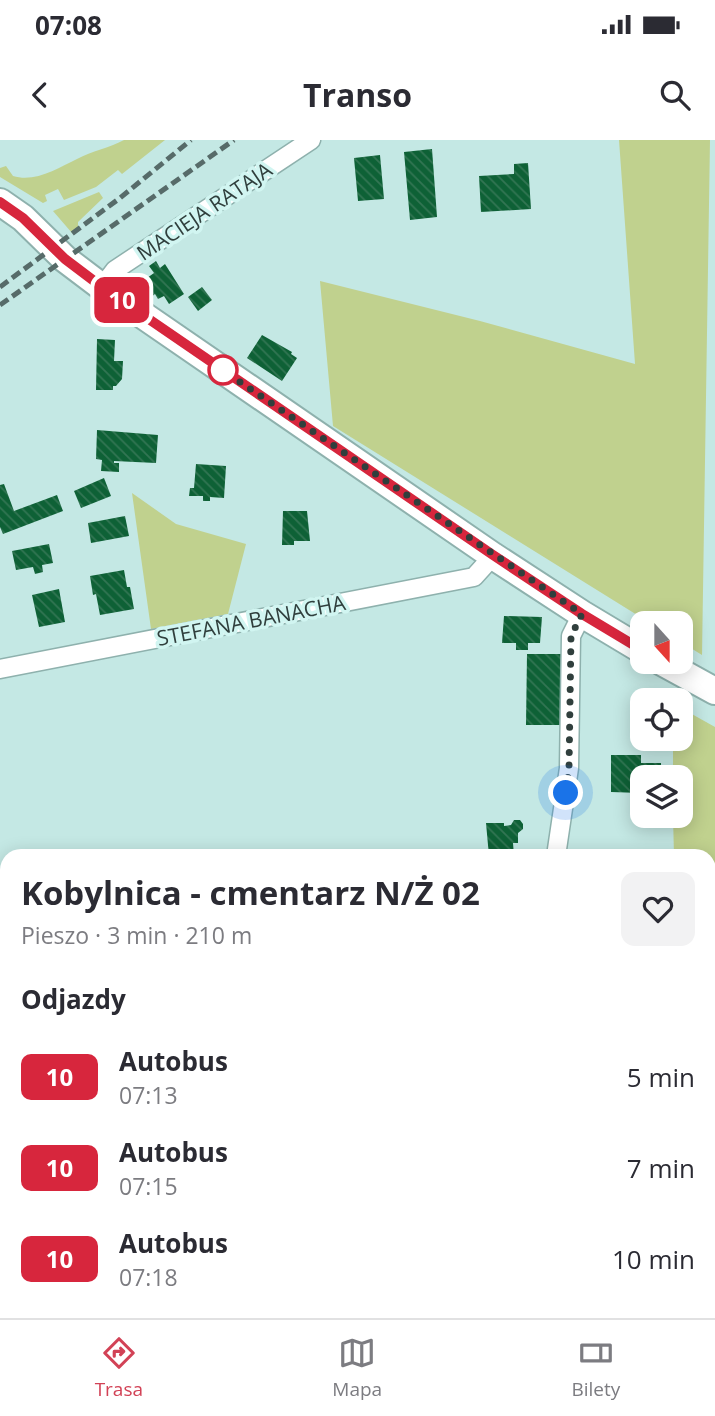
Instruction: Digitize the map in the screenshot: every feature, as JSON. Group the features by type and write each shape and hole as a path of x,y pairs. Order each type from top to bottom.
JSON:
{"street":[{"name":"MACIEJA RATAJA","path":"102,287 115,271 311,140"},
{"path":"0,202 23,218 65,259 102,287 493,555 630,643"},
{"name":"STEFANA BANACHA","path":"0,669 474,577 493,555"},
{"path":"557,849 569,768 571,636 582,614"},
{"path":"684,674 715,691"}],"green space":[{"path":"124,140 165,140 122,174 118,170 96,187 64,200 58,189 45,195 47,201 43,203 0,177 0,168 6,166 13,176 38,176"},
{"path":"619,140 710,140 702,655 693,649 693,611 631,611 333,426 320,281 480,321 635,364"},
{"path":"99,192 103,198 78,222 78,227 72,233 53,211"},
{"path":"132,493 176,524 246,544 228,614 151,629"},
{"path":"693,715 715,727 715,849 674,849 673,828 693,828 693,765 673,765 673,751 693,751"}],"building":[{"path":"432,149 437,217 410,220 404,152"},
{"path":"380,155 384,199 358,201 354,158"},
{"path":"528,163 531,209 481,212 479,176 514,174 514,164"},
{"path":"156,261 160,268 165,264 184,294 169,304 164,296 158,299 155,294 150,298 140,283 154,273 149,266"},
{"path":"202,287 212,300 198,311 188,297"},
{"path":"262,335 292,352 297,358 282,381 247,358"},
{"path":"97,339 115,340 114,361 123,361 122,379 113,386 113,390 96,390"},
{"path":"97,430 158,435 156,463 114,461 119,463 119,472 101,471 102,460 96,459"},
{"path":"196,464 226,466 224,498 210,497 210,501 203,501 203,496 189,496 190,488 194,488"},
{"path":"104,478 111,496 81,508 74,491"},
{"path":"4,484 14,511 57,495 63,511 3,534 0,527 0,485"},
{"path":"283,511 307,511 310,541 294,541 294,545 282,545"},
{"path":"125,516 129,536 91,543 88,523"},
{"path":"49,544 53,563 42,565 43,572 35,574 33,567 16,570 12,551"},
{"path":"124,570 134,609 100,615 90,576"},
{"path":"59,589 65,622 39,627 32,595"},
{"path":"504,616 542,617 540,643 528,643 528,650 516,650 516,643 502,643"},
{"path":"527,654 563,654 564,725 526,725"},
{"path":"611,755 641,755 641,763 661,763 630,765 630,793 611,792"},
{"path":"514,820 520,820 523,824 523,829 518,833 518,843 513,843 513,849 488,849 486,823 511,825"}],"railway":[{"path":"0,287 120,198 191,140"},
{"path":"0,305 234,140"}],"bus line":[{"name":"10","path":"0,202 23,218 65,259 102,287 493,555 630,643"}],"route":[{"path":"223,370 221,369 582,614 571,636 569,768 566,793"}]}
